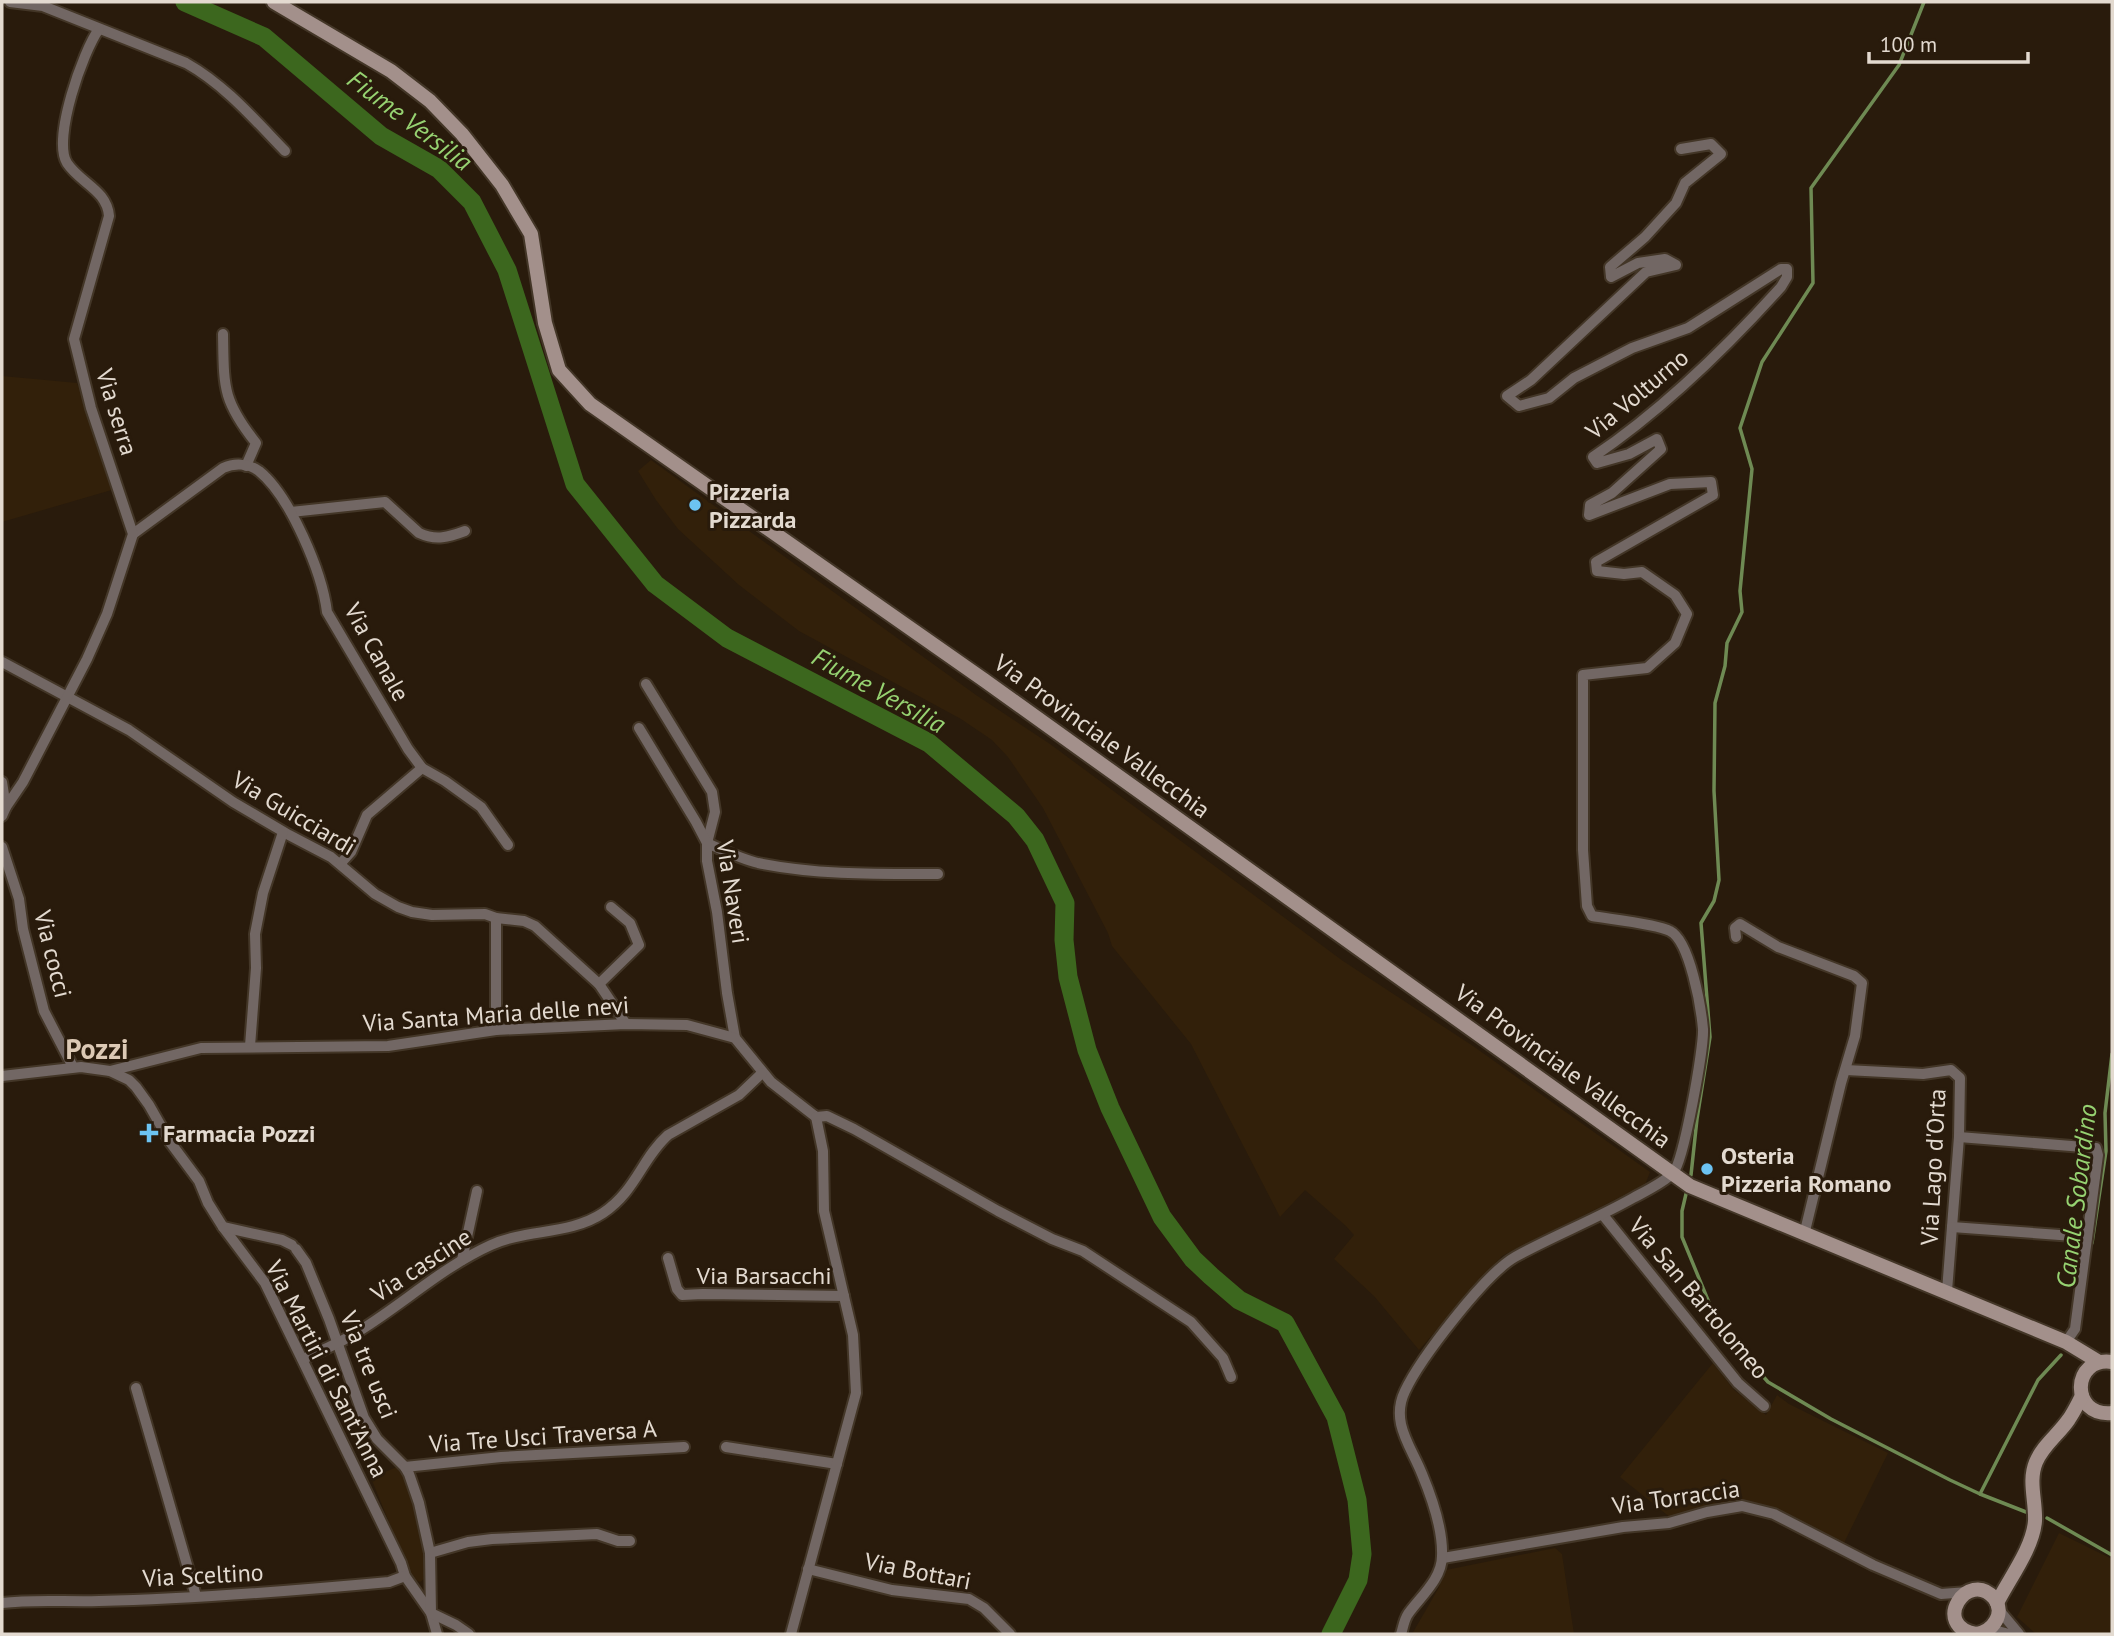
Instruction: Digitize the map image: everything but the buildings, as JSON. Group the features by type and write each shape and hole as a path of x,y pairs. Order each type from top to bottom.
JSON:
{"main road":[{"name":"Via Provinciale Vallecchia","path":"274,2 391,71 430,101 462,134 502,185 531,234 545,323 559,370 590,404 995,688 1690,1186 2066,1342 2106,1362"},
{"path":"2066,1342 2084,1376 2081,1382 2082,1396 2089,1407 2106,1415"},
{"name":"Via Provinciale Vallecchia","path":"2084,1376 2087,1370 2106,1362"},
{"path":"2013,1572 1957,1601 1974,1631 1995,1624 1998,1607 2032,1533 2035,1521 2032,1486 2036,1462 2069,1420 2082,1396"},
{"path":"2069,1420 2106,1415"},
{"path":"1975,1591 1993,1597 1998,1607"}],"street":[{"path":"10,2 43,6 186,63 208,75 230,94 285,151"},
{"name":"Via serra","path":"99,29 69,104 62,140 62,151 67,163 101,195 108,206 109,216 74,340 91,408 133,534"},
{"name":"Via Volturno","path":"1672,1174 1682,1154 1703,1031 1690,964 1680,941 1670,931 1592,916 1587,906 1583,850 1583,675 1647,668 1675,643 1687,614 1675,595 1642,572 1624,574 1597,571 1596,562 1713,495 1711,482 1670,484 1589,515 1590,505 1612,493 1661,449 1657,439 1629,454 1597,463 1593,457 1619,440 1731,342 1781,287 1787,277 1787,269 1781,269 1688,328 1632,348 1574,378 1549,398 1518,406 1507,396 1531,380 1646,272 1676,265 1665,259 1638,263 1611,277 1610,267 1645,237 1676,203 1685,183 1721,154 1711,144 1681,149"},
{"path":"4,811 23,782 87,659 107,614 133,534 223,468 234,463 246,466 256,443 236,418 227,398 223,334"},
{"name":"Via Canale","path":"246,466 258,470 291,512 324,589 327,612 372,690 422,768 481,807 508,845"},
{"path":"291,512 385,502 419,533 426,536 445,538 465,531"},
{"name":"Via Guicciardi","path":"2,662 129,730 187,772 283,832 341,863 375,894 398,908 432,915 463,912 485,914 496,918 524,920 535,926 599,984 626,1024"},
{"path":"646,684 712,792 715,812 707,843 756,863 873,874 938,874"},
{"name":"Via Naveri","path":"639,728 707,843 707,861 735,1038"},
{"path":"341,863 351,852 367,815 422,768"},
{"path":"2,782 4,811"},
{"path":"250,1046 256,968 255,934 263,893 283,832"},
{"name":"Via cocci","path":"2,847 19,899 23,929 44,1011 73,1067"},
{"path":"599,984 639,945 630,923 611,908"},
{"path":"496,918 496,1030"},
{"path":"1736,937 1735,928 1740,924 1778,947 1854,976 1862,983 1855,1036 1838,1093 1804,1235"},
{"name":"Via Santa Maria delle nevi","path":"110,1071 201,1048 388,1046 496,1030 626,1024 687,1025 735,1038"},
{"path":"735,1038 762,1073 816,1117 827,1116 854,1129 998,1211 1052,1239 1083,1251 1191,1322 1223,1358 1231,1377"},
{"path":"2,1076 73,1067 110,1071"},
{"name":"Via Lago d'Orta","path":"1846,1070 1923,1074 1951,1070 1960,1078 1959,1137 1947,1292"},
{"name":"Via Martiri di Sant'Anna","path":"110,1071 129,1080 149,1105 170,1142 199,1181 208,1203 223,1227 265,1283 405,1576 431,1613 437,1634"},
{"name":"Via cascine","path":"303,1359 351,1336 462,1260 508,1239 579,1223 603,1213 627,1192 659,1143 668,1135 739,1095 762,1073"},
{"name":"Via Barsacchi","path":"791,1634 856,1393 853,1335 824,1211 823,1151 816,1117"},
{"path":"1959,1137 2095,1148 2098,1155 2075,1329 2066,1342"},
{"name":"Via San Bartolomeo","path":"1443,1558 1439,1529 1423,1475 1400,1426 1398,1412 1403,1393 1434,1345 1485,1282 1512,1258 1603,1215 1672,1174"},
{"path":"462,1260 477,1191"},
{"name":"Via San Bartolomeo","path":"1603,1215 1738,1383 1764,1406"},
{"name":"Via tre usci","path":"223,1227 282,1240 294,1247 306,1263 364,1418 377,1439 405,1467 419,1503 430,1553 431,1613"},
{"path":"1952,1227 2087,1237"},
{"name":"Via Barsacchi","path":"668,1258 677,1289 682,1295 844,1296"},
{"path":"136,1388 196,1596"},
{"name":"Via Tre Usci Traversa A","path":"405,1467 501,1457 684,1447"},
{"path":"726,1447 837,1464"},
{"name":"Via Torraccia","path":"1443,1558 1623,1527 1670,1522 1742,1506 1774,1514 1873,1565 1941,1594 1975,1591"},
{"path":"430,1553 468,1542 492,1539 597,1534 618,1541 630,1541"},
{"path":"1401,1634 1406,1617 1435,1579 1443,1558"},
{"name":"Via Bottari","path":"808,1569 892,1590 969,1599 984,1608 1010,1634"},
{"name":"Via Sceltino","path":"2,1603 238,1595 389,1582 405,1576"},
{"path":"1941,1594 1974,1631 2009,1634"},
{"path":"1998,1607 2019,1634"},
{"path":"431,1613 469,1634"}],"shaded area":[{"path":"2,376 77,383 115,489 2,522"},
{"path":"651,460 976,695 1050,744 1343,961 1473,1046 1650,1172 1645,1185 1502,1256 1419,1350 1374,1296 1334,1259 1354,1235 1346,1226 1305,1190 1280,1217 1191,1044 1112,946 1108,933 1043,808 1008,757 992,740 961,719 799,631 739,585 678,529 656,500 638,471"},
{"path":"1713,1363 1734,1390 1766,1415 1777,1395 1789,1404 1888,1453 1843,1545 1756,1505 1671,1518 1620,1477"},
{"path":"399,1466 421,1524 425,1561 424,1579 420,1582 414,1579 409,1571 371,1478"},
{"path":"2059,1533 2112,1559 2112,1634 2036,1634 2017,1617"},
{"path":"1555,1548 1562,1554 1574,1634 1412,1634 1446,1570"}],"waterway":[{"name":"Fiume Versilia","path":"185,2 264,37 381,136 439,169 472,202 507,270 575,484 655,584 727,638 929,743 1016,816 1035,840 1065,903 1064,940 1068,977 1087,1050 1110,1108 1162,1217 1193,1259 1211,1276 1239,1300 1285,1323 1336,1417 1357,1500 1362,1554 1358,1580 1331,1634"},
{"path":"1691,1175 1710,1037 1701,923 1714,901 1719,880 1714,791 1715,703 1725,666 1727,643 1742,612 1740,591 1752,469 1740,428 1762,362 1813,283 1811,188 1899,65 1924,2"},
{"name":"Canale Sobardino","path":"2092,1243 2106,1151 2105,1113 2112,1054"},
{"path":"1686,1194 1682,1211 1682,1237 1710,1305 1738,1348 1768,1382 1831,1419 1950,1480 2026,1512"},
{"name":"Canale Sobardino","path":"1980,1494 2038,1380 2061,1355"},
{"path":"2047,1518 2112,1555"}],"place":[{"name":"Pizzeria Pizzarda","path":"695,505"},
{"name":"Farmacia Pozzi","path":"149,1133"},
{"name":"Osteria Pizzeria Romano","path":"1707,1169"}],"district":[{"name":"Pozzi","path":"97,1048"}]}
